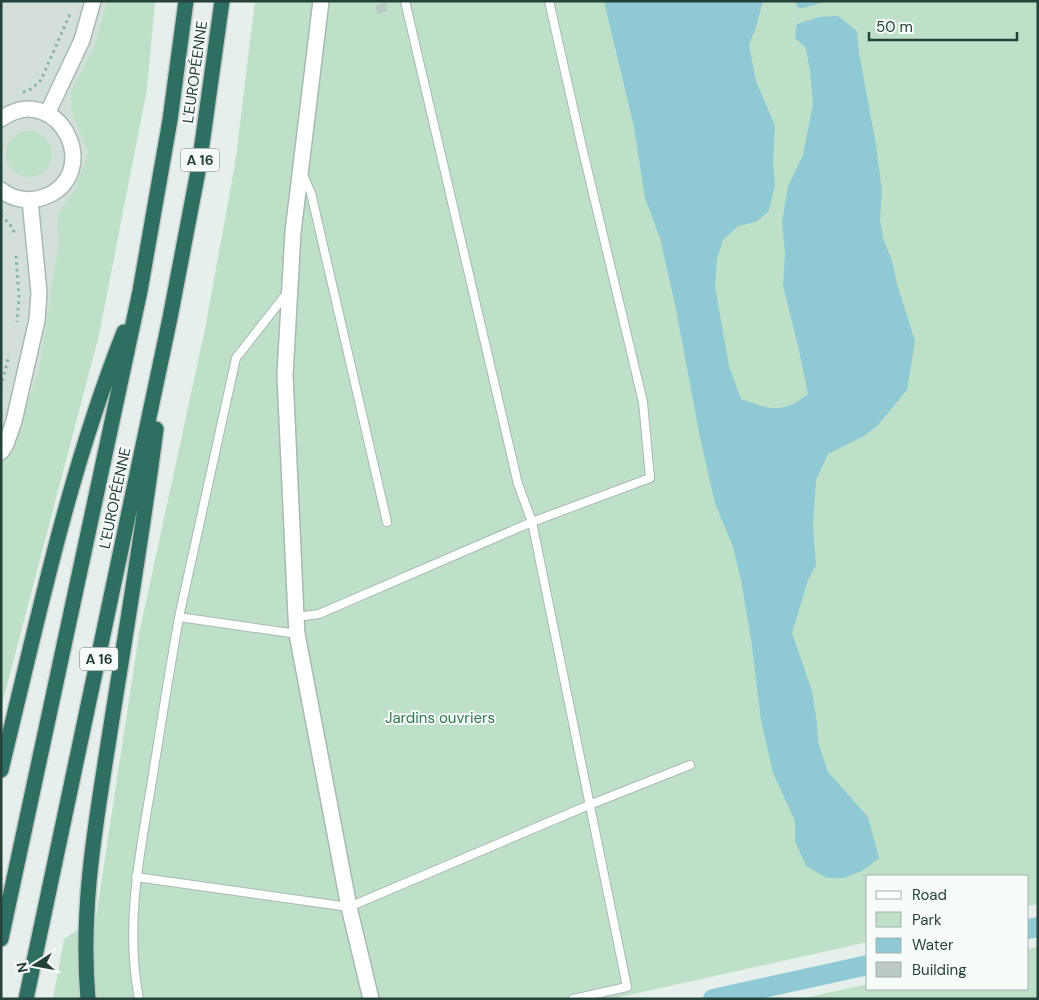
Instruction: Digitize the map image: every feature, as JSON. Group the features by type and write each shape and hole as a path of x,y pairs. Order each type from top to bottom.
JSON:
{"highway":[{"name":"L'EUROPÉENNE","path":"1,939 140,291 168,129 186,1"},
{"name":"L'EUROPÉENNE","path":"26,999 170,318 200,166 222,1"},
{"path":"1,770 54,556 91,422 140,291"},
{"path":"88,999 85,918 93,843 146,509 170,318"}],"street":[{"path":"47,114 82,40 93,1"},
{"path":"321,1 300,169 288,292 285,375 296,617 297,634 349,907 370,999"},
{"path":"1,119 21,110 34,110 47,114 58,122 67,133 72,146 71,167 66,180 56,190 44,197 30,200 17,198 1,190"},
{"path":"1,452 6,444 14,421 38,314 39,293 30,200"}],"lane":[{"path":"405,1 518,484 532,522 627,987 573,999"},
{"path":"296,617 319,614 532,522 650,478 643,402 549,1"},
{"path":"300,169 310,193 387,522"},
{"path":"139,999 132,942 136,877 179,617 236,358 288,292"},
{"path":"179,617 297,634"},
{"path":"136,877 349,907 589,805 690,765"}],"path":[{"path":"19,94 31,89 41,80 70,12"},
{"path":"1,215 12,226 15,240"},
{"path":"16,249 19,298 17,326"},
{"path":"1,387 10,352"}],"shaded area":[{"path":"1,1 107,1 93,49 70,92 71,110 107,173 1,569"}],"green space":[{"path":"107,1 155,1 147,89 99,335 1,708 1,464 12,452 39,368 59,242 57,215 75,189 88,153 71,110 70,92 93,49"},
{"name":"Jardins ouvriers","path":"255,1 1038,1 1038,904 1029,906 1029,875 866,875 866,942 611,999 53,999 64,939 96,917 139,634 205,329 235,164"},
{"path":"29,131 42,135 48,141 52,154 48,167 42,173 29,177 16,173 10,167 6,154 10,141 16,135"},
{"path":"1038,947 1038,999 800,999 866,984 866,990 1029,990 1029,949"}],"water":[{"path":"604,1 763,1 749,45 756,81 775,126 773,164 775,185 769,211 756,222 738,226 723,240 717,259 715,286 729,366 741,399 775,408 791,405 808,394 783,285 785,253 782,222 788,186 803,155 813,104 806,48 795,38 797,24 819,17 838,16 857,31 882,191 880,219 883,238 892,261 897,284 915,341 907,390 878,425 864,436 828,454 816,480 813,526 816,565 808,580 792,633 812,691 818,742 828,772 868,817 879,858 862,871 844,878 827,878 806,866 795,841 795,821 773,773 761,720 751,639 741,580 733,547 715,503 700,437 675,304 660,238 645,198 634,127"},
{"path":"794,1 829,1 799,9"}],"building":[{"path":"385,3 387,10 379,14 376,7"}],"waterway":[{"path":"1029,929 1038,927"},
{"path":"713,999 866,965"}]}
